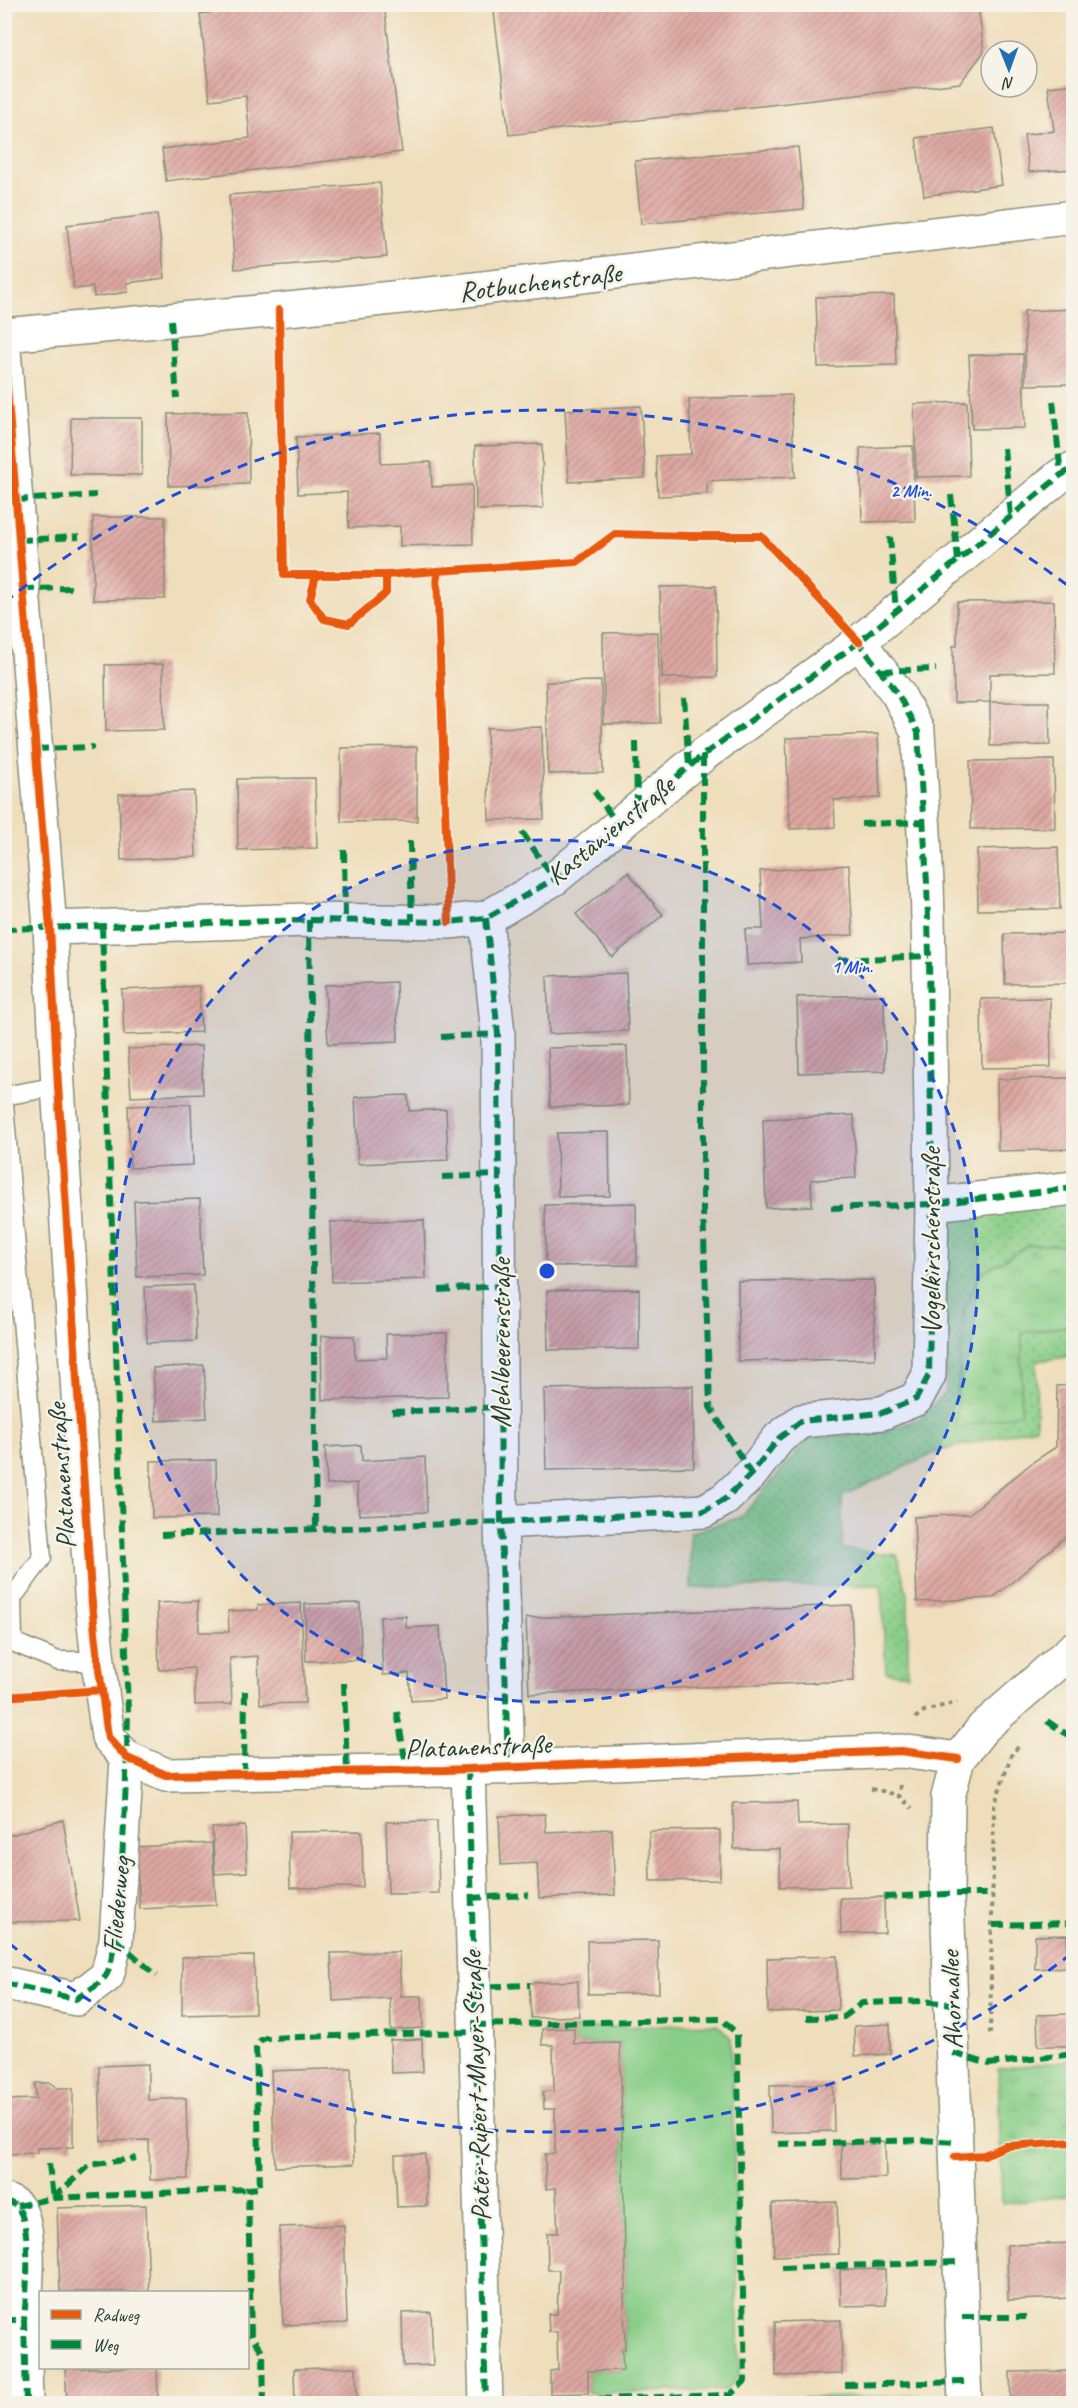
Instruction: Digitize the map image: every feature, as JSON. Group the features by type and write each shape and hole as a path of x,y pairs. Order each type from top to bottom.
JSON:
{"street":[{"name":"Rotbuchenstraße","path":"4,334 291,309 470,290 1074,217"},
{"name":"Platanenstraße","path":"4,350 50,928 91,1593 108,1737 127,1758 166,1775 508,1768 901,1751 958,1759"},
{"name":"Kastanienstraße","path":"50,928 309,920 449,922 486,918 554,879 703,755 859,642 1061,475 1074,468"},
{"name":"Vogelkirschenstraße","path":"501,1522 704,1511 725,1499 751,1474 779,1438 801,1421 882,1413 916,1400 929,1375 932,1204 927,883 918,732 898,694 859,642"},
{"name":"Mehlbeerenstraße","path":"486,918 498,1034 501,1522 508,1768"},
{"path":"932,1204 1074,1188"},
{"name":"Ahornallee","path":"965,2403 947,1894 948,1797 958,1759 983,1728 1074,1648"},
{"name":"Fliederweg","path":"4,1983 76,1999 107,1976 116,1940 127,1758"},
{"name":"Pater-Rupert-Mayer-Straße","path":"468,1768 486,2403"},
{"path":"4,2200 17,2206 26,2223 27,2273 14,2320 26,2403"}],"lane":[{"path":"4,1096 58,1086"},
{"path":"4,1105 42,1558 12,1598 13,1642"},
{"path":"4,1619 13,1642 58,1660 98,1661"}],"path":[{"path":"990,2041 994,1806 1012,1754 1029,1737"}],"green space":[{"path":"1073,1198 1073,1245 1029,1245 981,1273 964,1309 1022,1333 1073,1325 1073,1356 1037,1361 1036,1427 939,1451 842,1496 842,1549 897,1555 908,1596 908,1675 886,1672 881,1585 691,1588 690,1533 741,1517 809,1439 885,1431 920,1419 946,1392 944,1214"},
{"path":"1029,1245 1073,1245 1073,1325 1022,1333 1021,1413 955,1429 964,1309 981,1273"},
{"path":"1067,1933 1073,1933 1073,1978 1068,1978"},
{"path":"717,2024 731,2038 739,2376 726,2390 588,2393 588,2371 622,2370 622,2350 625,2350 624,2290 626,2290 620,2043 574,2044 574,2028"},
{"path":"1073,2060 1073,2195 1002,2204 998,2069"},
{"path":"4,2218 14,2227 15,2264 5,2275"},
{"path":"925,2396 925,2403 802,2403 802,2398"},
{"path":"699,2401 700,2403 589,2403"}],"building":[{"path":"282,4 384,4 402,152 166,181 162,149 250,138 246,96 210,100 200,14"},
{"path":"493,4 978,4 982,39 979,39 979,58 960,83 509,135"},
{"path":"1074,84 1074,169 1029,172 1024,135 1054,131 1048,87"},
{"path":"994,128 1002,185 924,196 916,138"},
{"path":"798,147 804,209 641,224 635,161"},
{"path":"380,183 387,257 235,269 229,195"},
{"path":"157,214 165,278 127,283 128,292 94,297 93,287 74,289 67,225"},
{"path":"894,295 896,365 818,367 816,297"},
{"path":"1074,309 1074,384 1026,385 1024,311"},
{"path":"1023,354 1025,428 972,429 969,355"},
{"path":"791,395 795,477 707,481 707,494 658,496 656,456 691,454 689,399"},
{"path":"967,402 969,476 916,477 914,404"},
{"path":"641,406 645,478 569,482 565,410"},
{"path":"248,412 249,484 169,486 168,414"},
{"path":"71,418 142,418 142,475 70,475"},
{"path":"380,433 381,464 431,462 432,487 472,485 473,544 400,546 400,526 349,528 347,492 298,494 296,437"},
{"path":"542,444 543,508 476,510 475,446"},
{"path":"913,446 915,521 862,522 860,448"},
{"path":"93,517 165,517 165,599 93,600"},
{"path":"716,586 717,677 662,678 660,587"},
{"path":"1054,601 1055,673 990,674 990,702 954,703 953,646 957,646 957,602"},
{"path":"658,632 660,723 604,724 603,633"},
{"path":"163,664 164,730 106,731 105,665"},
{"path":"601,681 603,773 548,774 546,682"},
{"path":"990,702 1049,702 1050,745 990,746"},
{"path":"542,727 544,819 489,820 487,728"},
{"path":"878,734 880,798 834,800 835,827 790,829 786,738"},
{"path":"417,747 417,821 341,822 341,748"},
{"path":"1054,760 1055,828 971,829 970,761"},
{"path":"315,778 317,848 238,850 237,779"},
{"path":"194,791 196,857 121,860 119,794"},
{"path":"1058,847 1060,909 978,910 977,849"},
{"path":"849,865 853,935 800,939 801,962 747,965 745,929 763,929 760,871"},
{"path":"628,872 663,915 612,957 576,914"},
{"path":"1074,933 1074,983 1005,984 1004,934"},
{"path":"626,973 628,1031 549,1034 547,976"},
{"path":"396,982 398,1041 328,1044 325,985"},
{"path":"199,986 201,1032 124,1035 122,990"},
{"path":"884,995 885,1071 799,1073 797,997"},
{"path":"1050,998 1051,1067 982,1068 981,999"},
{"path":"201,1046 203,1094 131,1097 128,1049"},
{"path":"627,1046 629,1105 550,1107 548,1048"},
{"path":"1074,1078 1074,1149 998,1151 997,1079"},
{"path":"408,1095 409,1111 446,1109 448,1160 358,1164 355,1097"},
{"path":"191,1104 193,1165 130,1168 128,1106"},
{"path":"854,1115 856,1178 811,1180 812,1206 766,1208 763,1119"},
{"path":"609,1132 610,1196 558,1197 557,1133"},
{"path":"200,1199 203,1275 137,1277 134,1201"},
{"path":"636,1203 637,1265 546,1266 545,1205"},
{"path":"424,1220 426,1279 332,1282 330,1222"},
{"path":"874,1280 875,1359 738,1361 738,1281"},
{"path":"194,1285 196,1341 147,1343 145,1287"},
{"path":"639,1289 639,1349 548,1350 547,1290"},
{"path":"447,1333 448,1397 322,1400 321,1336 354,1336 355,1359 387,1358 386,1334"},
{"path":"204,1365 207,1418 156,1421 153,1368"},
{"path":"1074,1385 1074,1530 993,1598 917,1602 914,1517 969,1514 1033,1462 1056,1447 1057,1386"},
{"path":"693,1386 694,1467 546,1470 544,1389"},
{"path":"361,1445 362,1461 425,1457 427,1512 359,1515 357,1483 327,1485 325,1447"},
{"path":"216,1460 217,1517 152,1518 151,1461"},
{"path":"198,1601 199,1632 229,1632 228,1611 258,1610 258,1605 301,1603 305,1703 260,1704 258,1656 230,1658 232,1704 195,1705 194,1668 159,1670 157,1603"},
{"path":"360,1603 361,1660 306,1661 305,1604"},
{"path":"851,1605 854,1681 529,1694 526,1618"},
{"path":"406,1616 406,1628 440,1626 444,1699 411,1701 409,1673 383,1675 380,1617"},
{"path":"797,1802 798,1825 848,1824 849,1886 780,1887 780,1849 734,1849 733,1803"},
{"path":"545,1814 546,1832 612,1829 615,1895 539,1898 537,1863 501,1865 499,1816"},
{"path":"63,1820 80,1921 4,1922 4,1837"},
{"path":"437,1821 439,1893 388,1894 386,1822"},
{"path":"245,1826 247,1872 215,1874 212,1828"},
{"path":"720,1830 720,1880 650,1881 649,1831"},
{"path":"362,1831 363,1887 290,1888 289,1832"},
{"path":"212,1843 216,1905 140,1909 136,1847"},
{"path":"884,1897 885,1933 841,1934 840,1898"},
{"path":"1067,1935 1068,1967 1035,1969 1035,1936"},
{"path":"658,1940 659,1993 588,1994 587,1941"},
{"path":"399,1952 401,1996 422,1996 423,2028 391,2030 390,1998 333,2001 331,1953"},
{"path":"254,1956 255,2013 182,2015 182,1957"},
{"path":"837,1956 838,2010 768,2012 767,1958"},
{"path":"1068,1978 1074,1978 1074,2040 1070,2040 1070,2046 1038,2046 1037,2015 1069,2014"},
{"path":"578,1981 579,2016 531,2018 529,1983"},
{"path":"890,2024 890,2054 855,2056 854,2026"},
{"path":"574,2028 574,2044 620,2043 626,2290 624,2290 625,2350 622,2350 623,2370 588,2371 588,2393 550,2394 550,2371 558,2370 557,2332 549,2332 548,2314 557,2314 559,2270 548,2270 547,2233 558,2233 556,2188 546,2189 545,2154 555,2154 555,2109 544,2109 543,2092 554,2091 553,2045 542,2045 542,2029"},
{"path":"422,2039 423,2072 391,2073 390,2040"},
{"path":"148,2064 148,2100 186,2098 188,2179 150,2180 149,2140 101,2141 99,2066"},
{"path":"351,2068 354,2164 275,2167 271,2071"},
{"path":"35,2083 51,2083 57,2088 73,2088 73,2147 37,2148 37,2153 4,2154 4,2100 36,2099"},
{"path":"833,2084 834,2131 771,2133 770,2085"},
{"path":"885,2142 886,2178 842,2179 841,2143"},
{"path":"425,2154 427,2206 397,2207 395,2155"},
{"path":"837,2202 839,2254 774,2256 772,2204"},
{"path":"146,2205 149,2291 60,2291 57,2208"},
{"path":"344,2225 347,2323 283,2325 279,2227"},
{"path":"1073,2243 1074,2298 1008,2300 1007,2245"},
{"path":"885,2269 886,2305 841,2306 840,2270"},
{"path":"431,2312 433,2365 403,2366 402,2313"},
{"path":"841,2320 842,2374 776,2376 775,2322"},
{"path":"356,2367 357,2403 295,2403 294,2369"},
{"path":"65,2369 157,2369 158,2403 67,2403"},
{"path":"1074,2371 1074,2403 1011,2403 1010,2372"}],"marked path":[{"path":"171,320 177,398"},
{"path":"1053,401 1061,475"},
{"path":"1004,448 1011,516"},
{"path":"4,929 309,920 449,922 486,918 554,879 703,755 859,642 1061,475 1074,468"},
{"path":"16,500 96,495"},
{"path":"951,495 958,560"},
{"path":"19,540 79,537"},
{"path":"890,537 896,612"},
{"path":"23,589 76,588"},
{"path":"161,1535 501,1522 704,1511 725,1499 751,1474 779,1438 801,1421 882,1413 916,1399 929,1375 932,1204 927,883 918,732 898,694 856,639"},
{"path":"881,671 936,669"},
{"path":"684,698 689,766"},
{"path":"636,741 637,809"},
{"path":"36,749 94,747"},
{"path":"703,755 703,1209 710,1407 751,1474"},
{"path":"594,791 618,825"},
{"path":"861,824 924,822"},
{"path":"522,832 554,879"},
{"path":"410,841 412,921"},
{"path":"344,850 345,920"},
{"path":"486,918 498,1034 501,1522 508,1768"},
{"path":"309,920 316,1530"},
{"path":"4,1983 76,1999 105,1977 111,1962 116,1933 125,1808 128,1713 102,926"},
{"path":"838,960 929,956"},
{"path":"441,1037 498,1034"},
{"path":"442,1177 500,1175"},
{"path":"831,1208 932,1204 1074,1188"},
{"path":"439,1290 500,1286"},
{"path":"392,1412 501,1407"},
{"path":"344,1683 347,1773"},
{"path":"244,1775 245,1691"},
{"path":"397,1712 407,1771"},
{"path":"1047,1721 1074,1739"},
{"path":"468,1768 486,2404"},
{"path":"884,1897 991,1894"},
{"path":"471,1898 528,1895"},
{"path":"993,1925 1074,1923"},
{"path":"116,1940 157,1976"},
{"path":"473,1987 530,1985"},
{"path":"806,2018 844,2017 862,2003 922,2001 951,2004"},
{"path":"474,2025 722,2019 737,2034 745,2381 730,2395 486,2402"},
{"path":"264,2404 263,2352 251,2336 248,2189 260,2188 256,2047 261,2040 266,2038 475,2032"},
{"path":"953,2053 989,2064 1074,2054"},
{"path":"778,2144 922,2140 955,2142"},
{"path":"53,2198 90,2165 136,2158"},
{"path":"49,2164 53,2198"},
{"path":"17,2206 53,2198 248,2189"},
{"path":"4,2200 17,2207 25,2228 27,2261 24,2320"},
{"path":"782,2268 959,2262"},
{"path":"962,2317 1026,2317"},
{"path":"4,2320 24,2320 26,2404"},
{"path":"845,2385 964,2382"}],"cycle path":[{"path":"279,310 284,575 316,575"},
{"path":"4,350 50,928 91,1594 108,1737 127,1758 166,1775 445,1770 901,1751 958,1759"},
{"path":"437,571 577,562 615,534 761,536 859,642"},
{"path":"386,575 386,593 349,624 324,619 310,599 316,575 386,575 437,571 449,922"},
{"path":"4,1697 102,1690"},
{"path":"955,2157 984,2155 1006,2146 1074,2142"}]}
